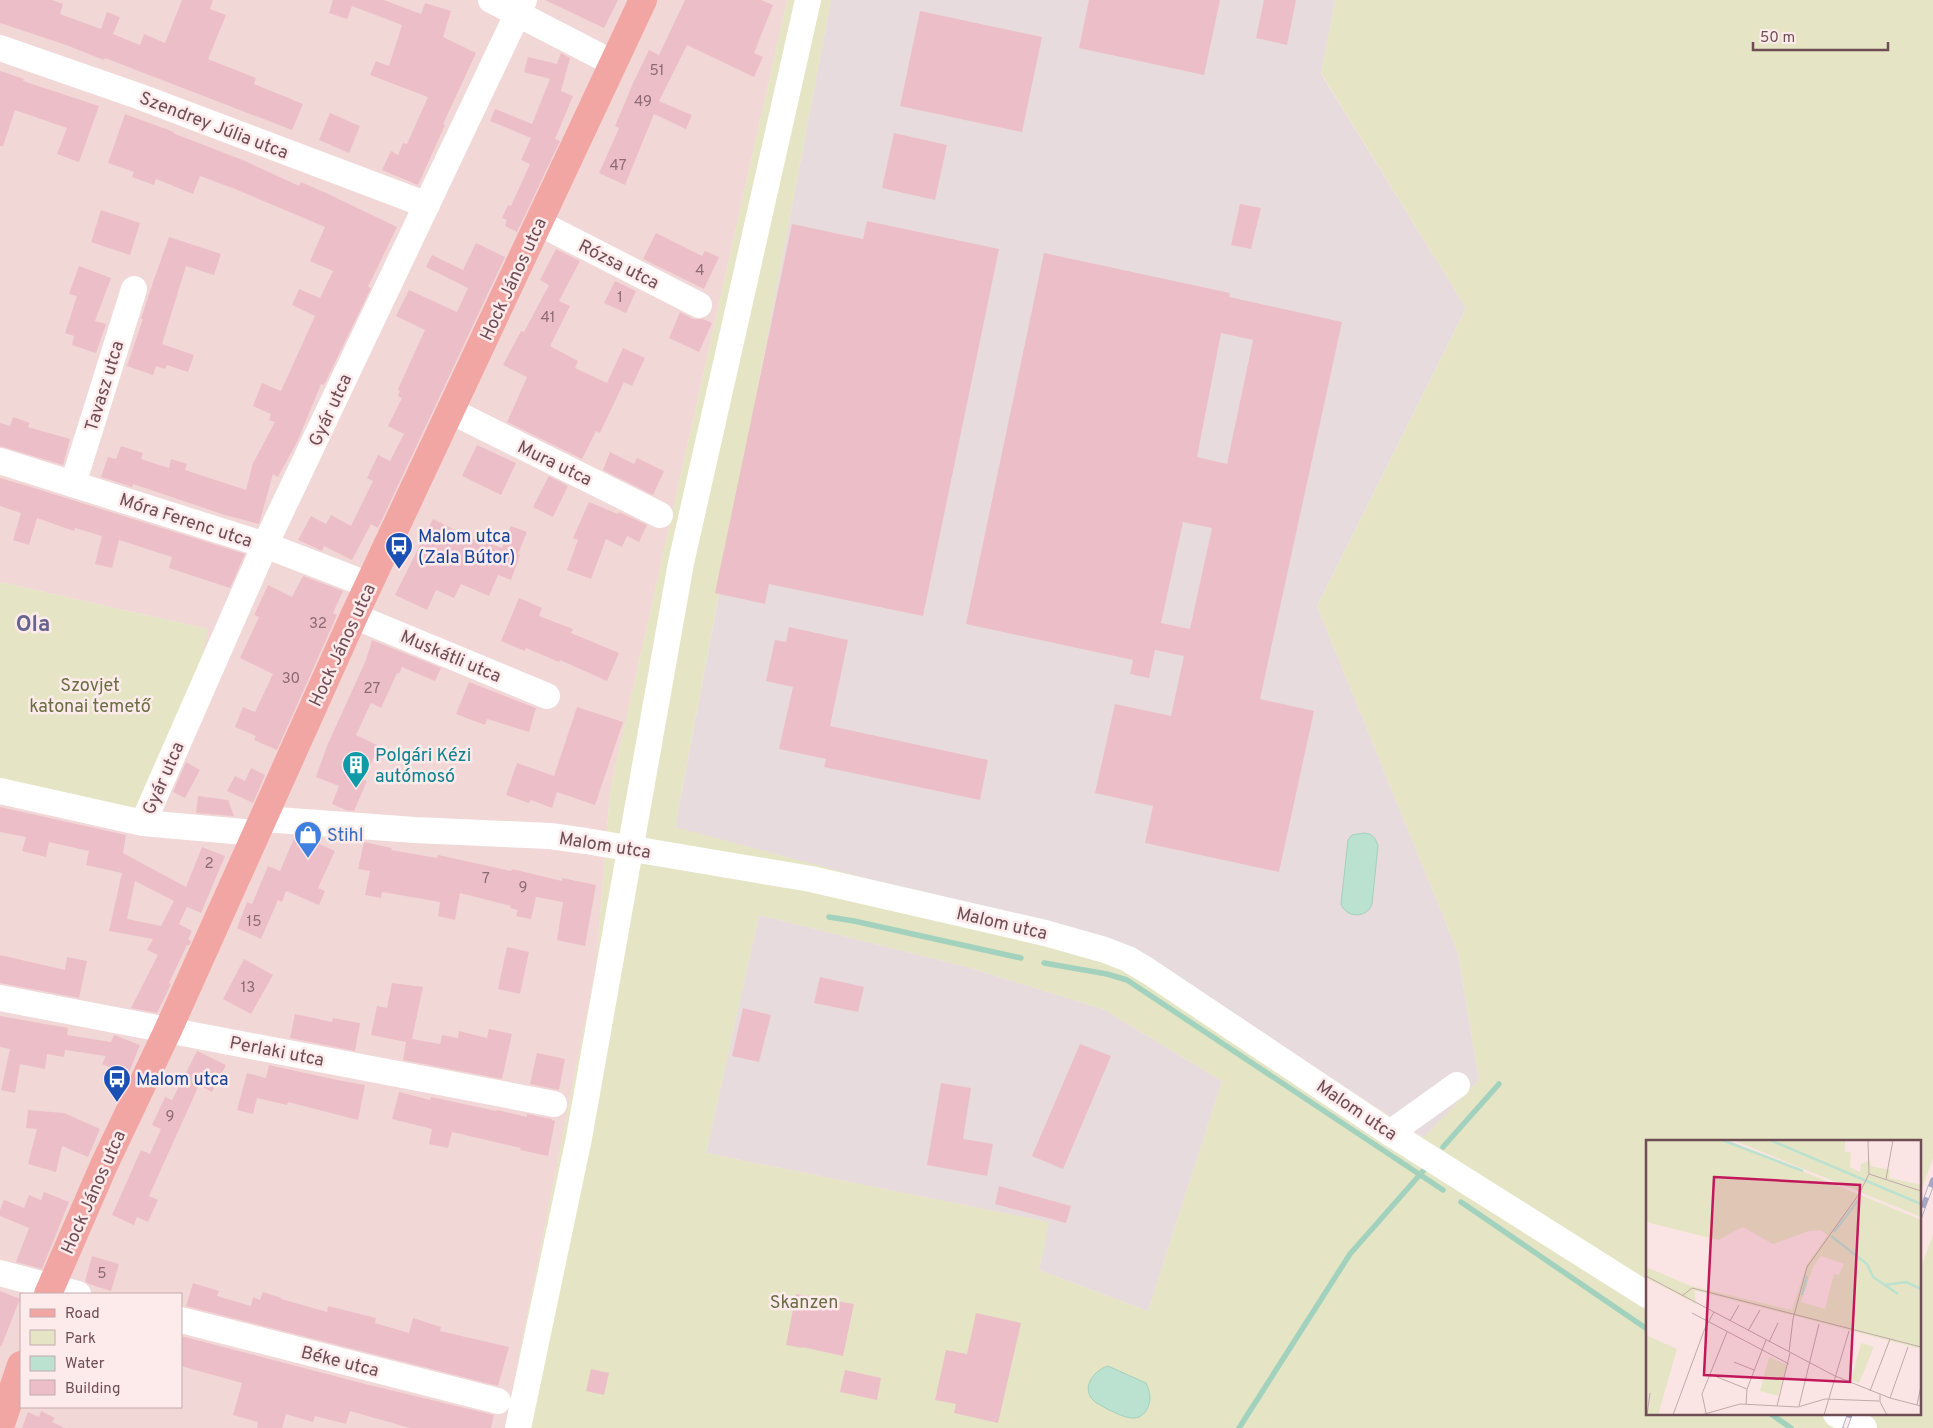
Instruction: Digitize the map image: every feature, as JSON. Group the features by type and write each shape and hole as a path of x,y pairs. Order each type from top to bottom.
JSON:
{"main road":[{"name":"Hock János utca","path":"49,1291 104,1165 168,1030 354,616 643,0"},
{"path":"0,1427 20,1369"}],"street":[{"path":"491,0 521,7 613,63"},
{"path":"518,1428 579,1138 681,563 808,0"},
{"name":"Gyár utca","path":"143,823 265,545 521,7"},
{"name":"Szendrey Júlia utca","path":"0,48 138,96 427,205"},
{"name":"Rózsa utca","path":"539,224 699,305"},
{"name":"Tavasz utca","path":"73,484 134,289"},
{"name":"Mura utca","path":"451,411 660,515"},
{"name":"Móra Ferenc utca","path":"0,461 265,545 369,585"},
{"name":"Muskátli utca","path":"354,616 547,696"},
{"name":"Malom utca","path":"0,791 143,823 415,830 550,836 811,880 1046,933 1105,950 1128,959 1148,971 1390,1133 1646,1294"},
{"name":"Perlaki utca","path":"0,998 554,1104"},
{"path":"1390,1133 1457,1085"},
{"path":"0,1273 49,1291 68,1293"},
{"name":"Béke utca","path":"182,1320 498,1401"},
{"path":"1840,1416 1864,1428"}],"shaded area":[{"path":"0,0 787,0 610,791 596,967 505,1428 0,1428 0,779 208,629 0,582"},
{"path":"831,0 1335,0 1321,74 1466,308 1317,606 1458,953 1479,1080 1424,1138 1133,950 675,828"},
{"path":"759,915 967,967 1103,1009 1222,1081 1148,1311 1039,1270 1048,1222 706,1153"}],"green space":[{"name":"Skanzen","path":"787,0 831,0 675,827 1133,950 1423,1138 1479,1080 1458,953 1317,606 1466,308 1321,73 1335,0 1933,0 1933,1158 1920,1194 1920,1140 1646,1140 1646,1416 1843,1416 1839,1428 505,1428 596,967 610,791","holes":["759,915 967,967 1103,1009 1222,1081 1148,1311 1039,1270 1049,1222 706,1153"]},
{"name":"Szovjet katonai temető","path":"0,582 208,629 199,672 138,810 0,779"},
{"path":"1933,1234 1933,1428 1865,1428 1869,1416 1920,1416 1920,1270"}],"water":[{"path":"1364,833 1373,836 1378,846 1372,904 1366,912 1356,915 1347,912 1341,904 1348,840 1352,835"},
{"path":"1108,1366 1146,1383 1150,1399 1149,1406 1139,1417 1129,1418 1123,1416 1097,1403 1090,1396 1088,1391 1090,1380 1098,1371"}],"building":[{"path":"0,0 52,0 63,4 60,14 101,29 107,12 120,17 113,34 140,45 144,34 165,43 182,0 213,0 210,9 226,15 208,59 256,78 254,84 303,104 292,130 105,58 104,60 0,23"},
{"path":"333,0 384,0 421,14 425,3 451,11 443,37 476,53 443,124 445,125 418,185 382,170 391,151 398,155 403,143 407,144 428,97 370,75 376,61 389,66 402,25 352,6 347,19 329,13"},
{"path":"545,0 618,0 604,28"},
{"path":"685,0 761,0 773,5 754,53 763,57 754,77 687,45 659,101 692,115 686,129 654,114 625,185 599,173 619,128 615,126 649,50 659,55"},
{"path":"1089,0 1220,0 1204,75 1079,48"},
{"path":"1264,0 1296,0 1287,45 1256,38"},
{"path":"920,11 1042,37 1022,132 900,106"},
{"path":"561,53 570,58 561,91 573,96 555,139 560,141 517,232 505,226 507,220 502,218 508,205 511,206 530,164 521,160 531,138 490,121 495,109 532,124 550,79 524,72 528,57 557,64"},
{"path":"0,71 24,79 23,81 99,106 79,162 57,154 67,128 15,110 3,146 0,146"},
{"path":"330,113 360,126 349,153 319,140"},
{"path":"125,114 245,161 299,186 301,182 397,227 368,287 371,288 324,385 321,384 298,440 278,477 273,474 259,524 225,515 133,484 132,487 101,477 108,457 116,459 121,446 143,453 141,459 169,468 171,459 187,464 185,470 246,490 253,463 275,422 269,420 271,414 253,406 262,383 281,391 315,316 292,305 299,289 320,298 333,271 310,261 325,227 200,176 193,194 156,179 154,185 132,177 134,172 108,163"},
{"path":"894,133 947,145 935,200 882,188"},
{"path":"1240,204 1261,208 1251,249 1231,245"},
{"path":"101,210 140,223 130,255 91,242"},
{"path":"867,221 999,249 923,616 769,584 765,604 715,593 792,224 863,239"},
{"path":"656,233 702,256 705,251 719,257 704,289 643,259"},
{"path":"169,237 221,254 214,275 186,266 162,344 194,355 188,372 167,365 165,369 156,366 153,375 127,366"},
{"path":"476,243 505,257 378,528 371,524 352,560 324,546 322,551 298,540 311,516 326,524 331,515 351,526 373,481 367,478 378,455 390,461 404,434 388,426 402,398 398,396 400,391 398,389 425,330 396,316 409,290 457,312 468,288 426,267 432,255 463,270"},
{"path":"556,249 580,261 559,301 570,306 550,346 578,361 575,368 607,383 623,348 645,358 632,386 624,382 600,433 596,431 582,459 507,422 527,377 503,365 521,331 524,332 549,285 540,280"},
{"path":"1044,253 1230,293 1229,297 1342,322 1260,699 1314,711 1279,872 1145,843 1153,806 1095,793 1115,704 1171,716 1184,656 1155,650 1149,678 1130,674 1133,660 966,624","holes":["1221,333 1253,340 1227,464 1197,457","1183,522 1212,528 1190,629 1161,623"]},
{"path":"79,266 111,278 95,321 106,324 96,353 72,345 74,336 65,333 77,296 69,294"},
{"path":"615,281 636,291 626,313 604,303"},
{"path":"680,312 693,319 703,319 712,323 699,352 669,338"},
{"path":"13,417 30,423 28,427 70,439 63,465 0,446 0,423 10,426"},
{"path":"477,445 516,463 501,495 462,476"},
{"path":"610,452 634,464 637,458 664,471 653,495 603,470"},
{"path":"549,476 568,486 553,517 533,507"},
{"path":"0,478 245,554 230,588 169,568 172,557 119,540 112,568 95,564 102,536 75,528 74,531 37,518 29,545 13,540 21,513 0,506"},
{"path":"589,502 618,514 619,512 647,525 639,542 627,536 622,547 606,539 591,579 567,570 578,540 573,538"},
{"path":"433,519 475,540 475,538 502,548 511,526 527,532 518,554 520,555 511,580 498,575 489,596 461,584 454,598 436,590 427,610 395,595"},
{"path":"303,576 343,591 333,613 337,615 277,750 254,740 256,736 235,727 243,707 255,712 273,674 240,658 259,617 254,615 268,585 292,597"},
{"path":"519,598 542,608 539,616 573,629 571,633 619,653 607,681 560,660 559,662 526,648 525,651 501,641"},
{"path":"789,627 848,640 830,726 988,760 980,800 824,767 826,759 779,749 793,687 766,681 775,640 786,642"},
{"path":"372,640 441,668 435,681 402,667 399,674 397,673 381,708 371,703 356,735 379,746 363,780 367,781 354,811 346,810 332,804 339,786 316,777 327,746 366,660"},
{"path":"469,682 536,708 529,732 487,719 485,725 456,714"},
{"path":"577,707 623,722 595,805 557,792 552,808 531,800 529,803 506,795 517,763 554,776"},
{"path":"186,762 200,770 185,798 173,792"},
{"path":"251,768 265,775 253,803 227,791 235,776 245,781"},
{"path":"198,796 228,800 234,816 196,813"},
{"path":"0,807 126,835 123,853 186,887 202,847 225,856 201,913 187,907 179,924 192,931 188,939 191,941 189,946 187,945 169,983 171,984 157,1013 131,1008 158,955 147,950 153,939 109,931 122,873 86,865 89,851 49,842 46,857 22,851 26,837 0,832","holes":["135,881 174,901 161,926 127,919"]},
{"path":"295,836 304,837 335,851 318,888 325,891 319,905 286,891 282,902 278,900 261,939 237,928 247,902 252,904 268,866 280,871"},
{"path":"364,842 392,848 391,850 437,858 438,855 562,881 562,878 596,885 585,946 557,940 563,902 536,897 531,919 516,916 518,910 510,908 511,906 460,893 455,920 438,916 440,902 382,892 381,898 365,895 370,871 358,869"},
{"path":"507,947 529,952 520,994 498,989"},
{"path":"0,955 65,970 67,957 87,961 79,998 0,983"},
{"path":"244,959 273,975 251,1014 223,999"},
{"path":"820,977 864,987 858,1012 814,1003"},
{"path":"392,983 423,987 412,1039 440,1044 442,1035 458,1038 459,1031 487,1038 489,1029 512,1034 502,1079 403,1060 406,1042 371,1035 377,1006 387,1008"},
{"path":"743,1008 771,1015 759,1062 732,1056"},
{"path":"295,1014 332,1022 333,1018 360,1023 355,1051 290,1038"},
{"path":"0,1016 68,1028 67,1035 111,1042 114,1035 140,1045 128,1075 102,1064 106,1056 65,1050 64,1057 47,1054 45,1069 20,1064 15,1093 1,1090 10,1049 0,1047"},
{"path":"1080,1044 1111,1056 1063,1169 1032,1156"},
{"path":"197,1051 226,1065 212,1092 199,1085 149,1196 158,1200 148,1222 137,1217 134,1225 112,1215 141,1150 150,1154 161,1129 152,1125 165,1097 172,1100"},
{"path":"537,1053 565,1059 559,1090 530,1084"},
{"path":"269,1065 365,1085 358,1120 288,1102 287,1105 257,1098 253,1114 237,1110 247,1073 266,1078"},
{"path":"941,1083 971,1088 963,1139 993,1144 987,1176 927,1165"},
{"path":"399,1092 430,1100 431,1097 527,1117 527,1114 552,1119 555,1121 548,1156 452,1132 448,1148 429,1144 432,1129 392,1119"},
{"path":"28,1110 64,1113 100,1129 88,1157 62,1146 56,1172 28,1164 37,1129 26,1128"},
{"path":"999,1186 1071,1206 1066,1223 995,1204"},
{"path":"44,1192 69,1202 42,1269 16,1262 29,1228 0,1216 0,1210 4,1200 24,1208 29,1195 41,1200"},
{"path":"92,1256 119,1264 111,1291 85,1281"},
{"path":"193,1283 219,1291 217,1296 251,1306 253,1297 260,1300 263,1292 327,1312 328,1306 376,1318 375,1323 409,1333 413,1318 441,1327 440,1331 509,1347 498,1386 186,1306"},
{"path":"0,1291 20,1299 1,1347 0,1346"},
{"path":"796,1294 854,1304 843,1356 786,1345"},
{"path":"976,1313 1021,1323 998,1423 954,1413 956,1404 935,1400 946,1350 967,1354"},
{"path":"182,1336 365,1384 494,1415 491,1428 410,1428 350,1411 346,1424 315,1416 313,1422 286,1414 282,1428 257,1428 258,1422 233,1415 242,1383 182,1366"},
{"path":"591,1369 609,1373 604,1395 586,1391"},
{"path":"845,1370 881,1378 877,1400 840,1392"},
{"path":"41,1411 55,1418 52,1422 65,1428 22,1428 28,1412 39,1417"}],"waterway":[{"path":"829,917 1021,958"},
{"path":"1044,963 1107,974 1127,980 1443,1190"},
{"path":"1443,1147 1499,1084"},
{"path":"1239,1428 1350,1254 1424,1170"},
{"path":"1461,1202 1646,1328"},
{"path":"1774,1416 1791,1428"}],"railway":[{"path":"1920,1215 1933,1180"},
{"path":"1845,1428 1849,1416"}],"place":[{"name":"Malom utca (Zala Bútor)","path":"399,570"},
{"name":"Polgári Kézi autómosó","path":"356,789"},
{"name":"Stihl","path":"308,859"},
{"name":"Malom utca","path":"117,1103"}],"district":[{"name":"Ola","path":"33,623"}]}
